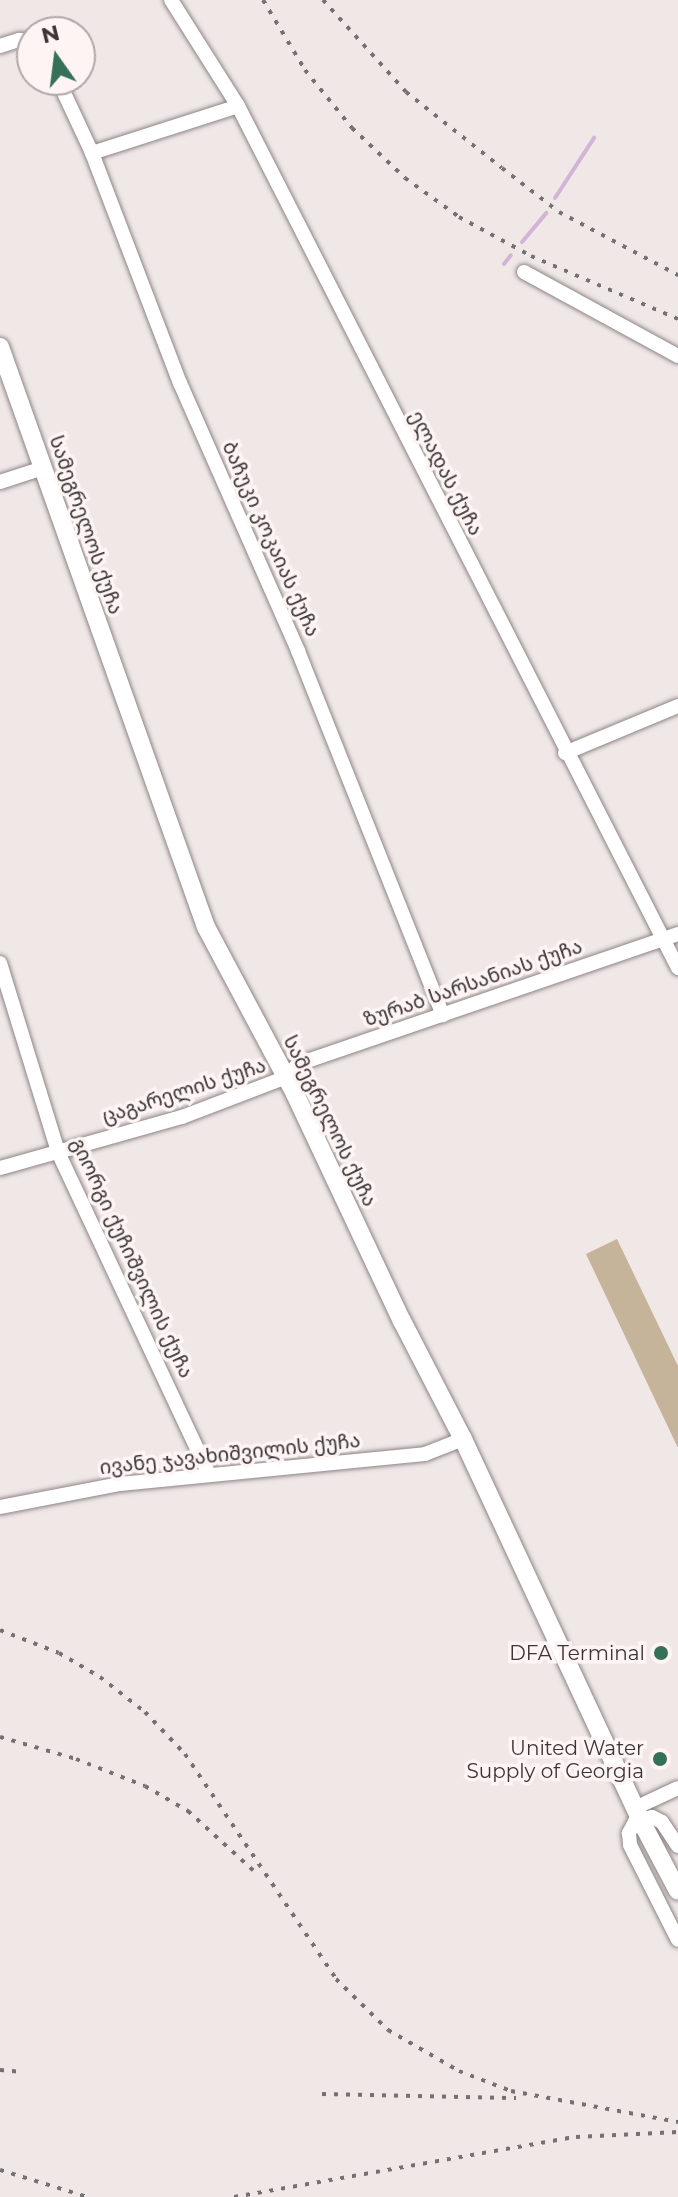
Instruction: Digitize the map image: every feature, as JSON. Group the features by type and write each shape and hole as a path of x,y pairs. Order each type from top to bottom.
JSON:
{"main road":[{"name":"სამეგრელოს ქუჩა","path":"0,347 206,927 287,1077 402,1321 463,1439 637,1814 678,1891"}],"street":[{"name":"ელადას ქუჩა","path":"171,0 238,106 565,753 678,968"},
{"name":"ბაჩუკი კოკაიას ქუჩა","path":"65,96 92,153 180,383 298,651 443,1015"},
{"path":"92,153 238,106"},
{"path":"524,272 678,356"},
{"path":"0,482 43,468"},
{"path":"565,753 678,706"},
{"name":"ზურაბ სარსანიას ქუჩა","path":"287,1077 298,1064 678,934"},
{"name":"გიორგი ქუჩიშვილის ქუჩა","path":"0,963 58,1152 209,1474"},
{"name":"ცაგარელის ქუჩა","path":"0,1168 182,1117 287,1077"},
{"name":"ივანე ჯავახიშვილის ქუჩა","path":"0,1507 120,1484 425,1454 463,1439"},
{"path":"678,1788 637,1814 631,1827 630,1845 678,1940"},
{"path":"637,1814 662,1822 678,1846"}],"shaded area":[{"path":"617,1239 678,1366 678,1448 586,1254"}],"waterway":[{"path":"555,198 594,138"},
{"path":"522,242 546,213"},
{"path":"504,264 511,255"}],"railway":[{"path":"263,0 305,70 352,128 405,178 459,217 531,256 678,319"},
{"path":"323,0 406,92 502,168 559,212 678,275"},
{"path":"0,1630 59,1653 100,1677 145,1712 185,1754 336,1979 388,2030 459,2071 511,2091 678,2122"},
{"path":"0,1737 76,1759 145,1786 188,1811 255,1872"},
{"path":"0,2070 23,2072"},
{"path":"322,2094 516,2098"},
{"path":"234,2197 576,2137 678,2132"},
{"path":"0,2170 88,2197"}],"place":[{"name":"DFA Terminal","path":"661,1653"},
{"name":"United Water Supply of Georgia","path":"660,1759"}]}
